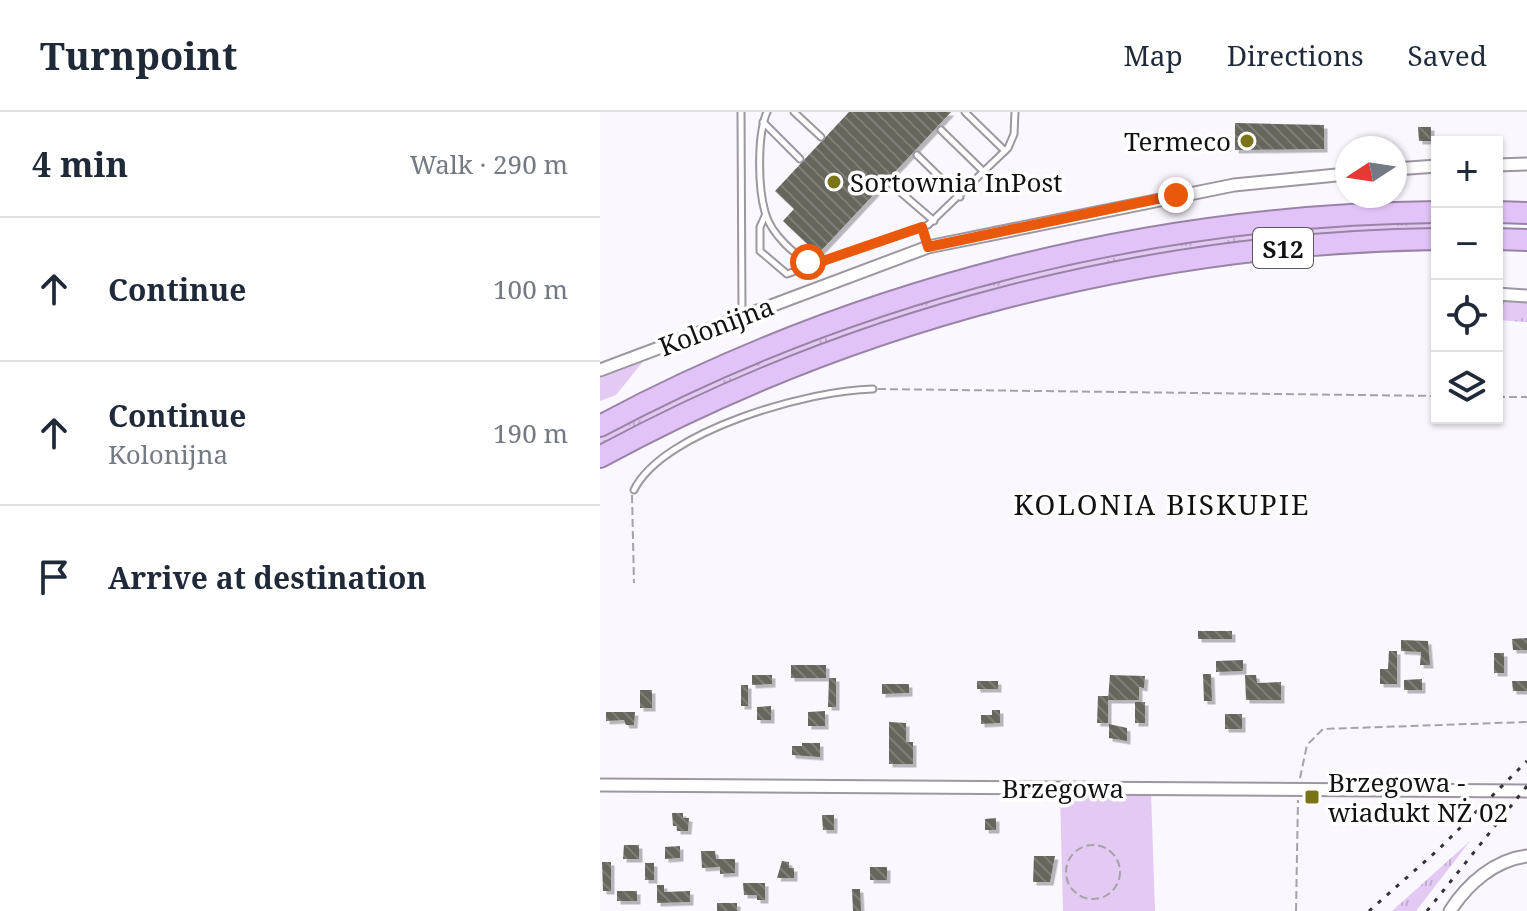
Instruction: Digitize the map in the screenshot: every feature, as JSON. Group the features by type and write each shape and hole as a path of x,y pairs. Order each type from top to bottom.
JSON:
{"highway":[{"name":"S12","path":"600,426 693,380 783,341 924,292 1071,254 1244,225 1431,212"},
{"path":"1503,212 1527,213"},
{"name":"S12","path":"600,457 677,418 867,340 1043,288 1235,254 1323,245 1431,239"},
{"path":"1503,239 1527,240"},
{"path":"600,410 691,371 783,341"},
{"path":"600,470 677,418"}],"street":[{"path":"1503,165 1527,164"},
{"path":"1407,168 1431,166"},
{"name":"Kolonijna","path":"600,370 928,247 1205,190 1335,175"},
{"path":"1503,294 1527,296"},
{"name":"Brzegowa","path":"600,785 1527,791"},
{"path":"1450,911 1469,887 1504,859 1527,856"}],"lane":[{"path":"741,112 742,316"},
{"path":"767,112 760,137 765,215 760,227 760,251 782,272 791,274 934,221 1005,151 1014,134 1012,114"},
{"path":"794,112 821,137"},
{"path":"965,112 1005,151"},
{"path":"763,122 800,159"},
{"path":"941,130 984,172"},
{"path":"917,155 960,197"},
{"path":"891,184 934,221"},
{"path":"765,215 776,233 803,258 817,263"},
{"path":"922,227 928,247"},
{"path":"634,490 644,471 721,427 794,399 828,391 873,389"}],"path":[{"path":"873,389 1431,396"},
{"path":"1503,397 1527,397"},
{"path":"634,490 634,583"},
{"path":"1296,911 1298,790 1307,745 1323,729 1527,722"},
{"path":"1104,847 1117,859 1120,877 1104,897 1086,898 1072,888 1068,863 1079,850 1104,847"}],"green space":[{"path":"1431,218 1431,235 1009,291 600,451 600,432 692,386 854,321 1033,268 1246,230"},
{"path":"1503,299 1527,301 1527,322 1503,320"},
{"path":"645,359 616,395 600,401 600,377"},
{"path":"1151,793 1155,911 1063,911 1060,794"},
{"path":"1470,841 1416,911 1392,911"}],"building":[{"name":"Sortownia InPost","path":"849,112 951,112 818,254 783,221 794,209 775,191"},
{"path":"1235,123 1324,125 1324,149 1235,150"},
{"path":"1418,127 1431,127 1431,141 1419,141"},
{"path":"1198,631 1232,631 1232,639 1198,639"},
{"path":"1527,638 1527,650 1513,650 1512,639"},
{"path":"1401,640 1428,641 1430,665 1420,665 1421,652 1401,651"},
{"path":"1389,651 1397,651 1397,684 1380,684 1380,669 1388,669"},
{"path":"1494,653 1504,653 1504,673 1494,673"},
{"path":"1243,660 1243,671 1216,672 1216,661"},
{"path":"791,665 826,665 826,678 791,678"},
{"path":"1203,674 1211,674 1212,701 1204,701"},
{"path":"752,675 772,675 772,684 752,685"},
{"path":"1110,675 1145,676 1144,688 1139,687 1139,700 1108,700"},
{"path":"1245,675 1256,675 1257,683 1281,682 1281,700 1246,700"},
{"path":"829,678 836,678 836,707 828,707"},
{"path":"1422,679 1422,690 1404,690 1404,680"},
{"path":"977,681 998,681 998,689 977,689"},
{"path":"1512,681 1527,681 1527,691 1513,691"},
{"path":"882,684 909,684 909,693 882,694"},
{"path":"741,685 748,685 748,706 741,706"},
{"path":"640,690 652,690 652,708 640,708"},
{"path":"1098,696 1108,696 1108,723 1097,723"},
{"path":"1135,702 1145,702 1145,723 1135,723"},
{"path":"771,706 771,720 757,720 757,707"},
{"path":"992,710 1000,710 1000,723 981,724 981,715 992,715"},
{"path":"825,711 825,726 808,726 808,712"},
{"path":"606,712 635,712 634,725 626,725 624,720 606,721"},
{"path":"1225,714 1242,714 1242,729 1225,729"},
{"path":"889,722 906,723 906,742 913,742 913,764 889,764"},
{"path":"1109,724 1127,728 1127,741 1109,738"},
{"path":"802,743 820,743 820,757 792,755 792,746 802,746"},
{"path":"672,813 683,813 683,818 689,818 688,831 677,831 677,826 673,826"},
{"path":"822,815 834,815 834,830 823,830"},
{"path":"996,818 996,830 985,830 985,819"},
{"path":"624,845 639,845 639,859 623,859"},
{"path":"680,846 680,858 665,859 665,847"},
{"path":"701,851 715,851 716,859 735,859 735,873 720,874 720,867 702,868"},
{"path":"1034,856 1055,856 1050,882 1033,882"},
{"path":"782,861 789,862 789,868 794,868 794,878 777,878"},
{"path":"602,862 611,862 611,891 603,891"},
{"path":"645,863 654,863 654,880 645,880"},
{"path":"870,867 887,867 887,880 870,880"},
{"path":"743,883 765,883 765,900 757,900 757,895 744,895"},
{"path":"657,885 664,885 664,892 690,891 690,902 657,903"},
{"path":"852,889 860,889 861,911 853,911"},
{"path":"617,891 637,891 637,901 617,901"},
{"path":"717,903 737,903 737,911 717,911"}],"railway":[{"path":"1369,911 1439,849 1527,761"},
{"path":"1427,911 1527,786"}],"place":[{"name":"Termeco","path":"1247,141"},
{"name":"Sortownia InPost","path":"834,182"},
{"name":"Brzegowa - wiadukt NŻ 02","path":"1312,797"}],"district":[{"name":"KOLONIA BISKUPIE","path":"1162,504"}],"route":[{"path":"808,262 817,263 922,227 928,247 1176,195"}]}
